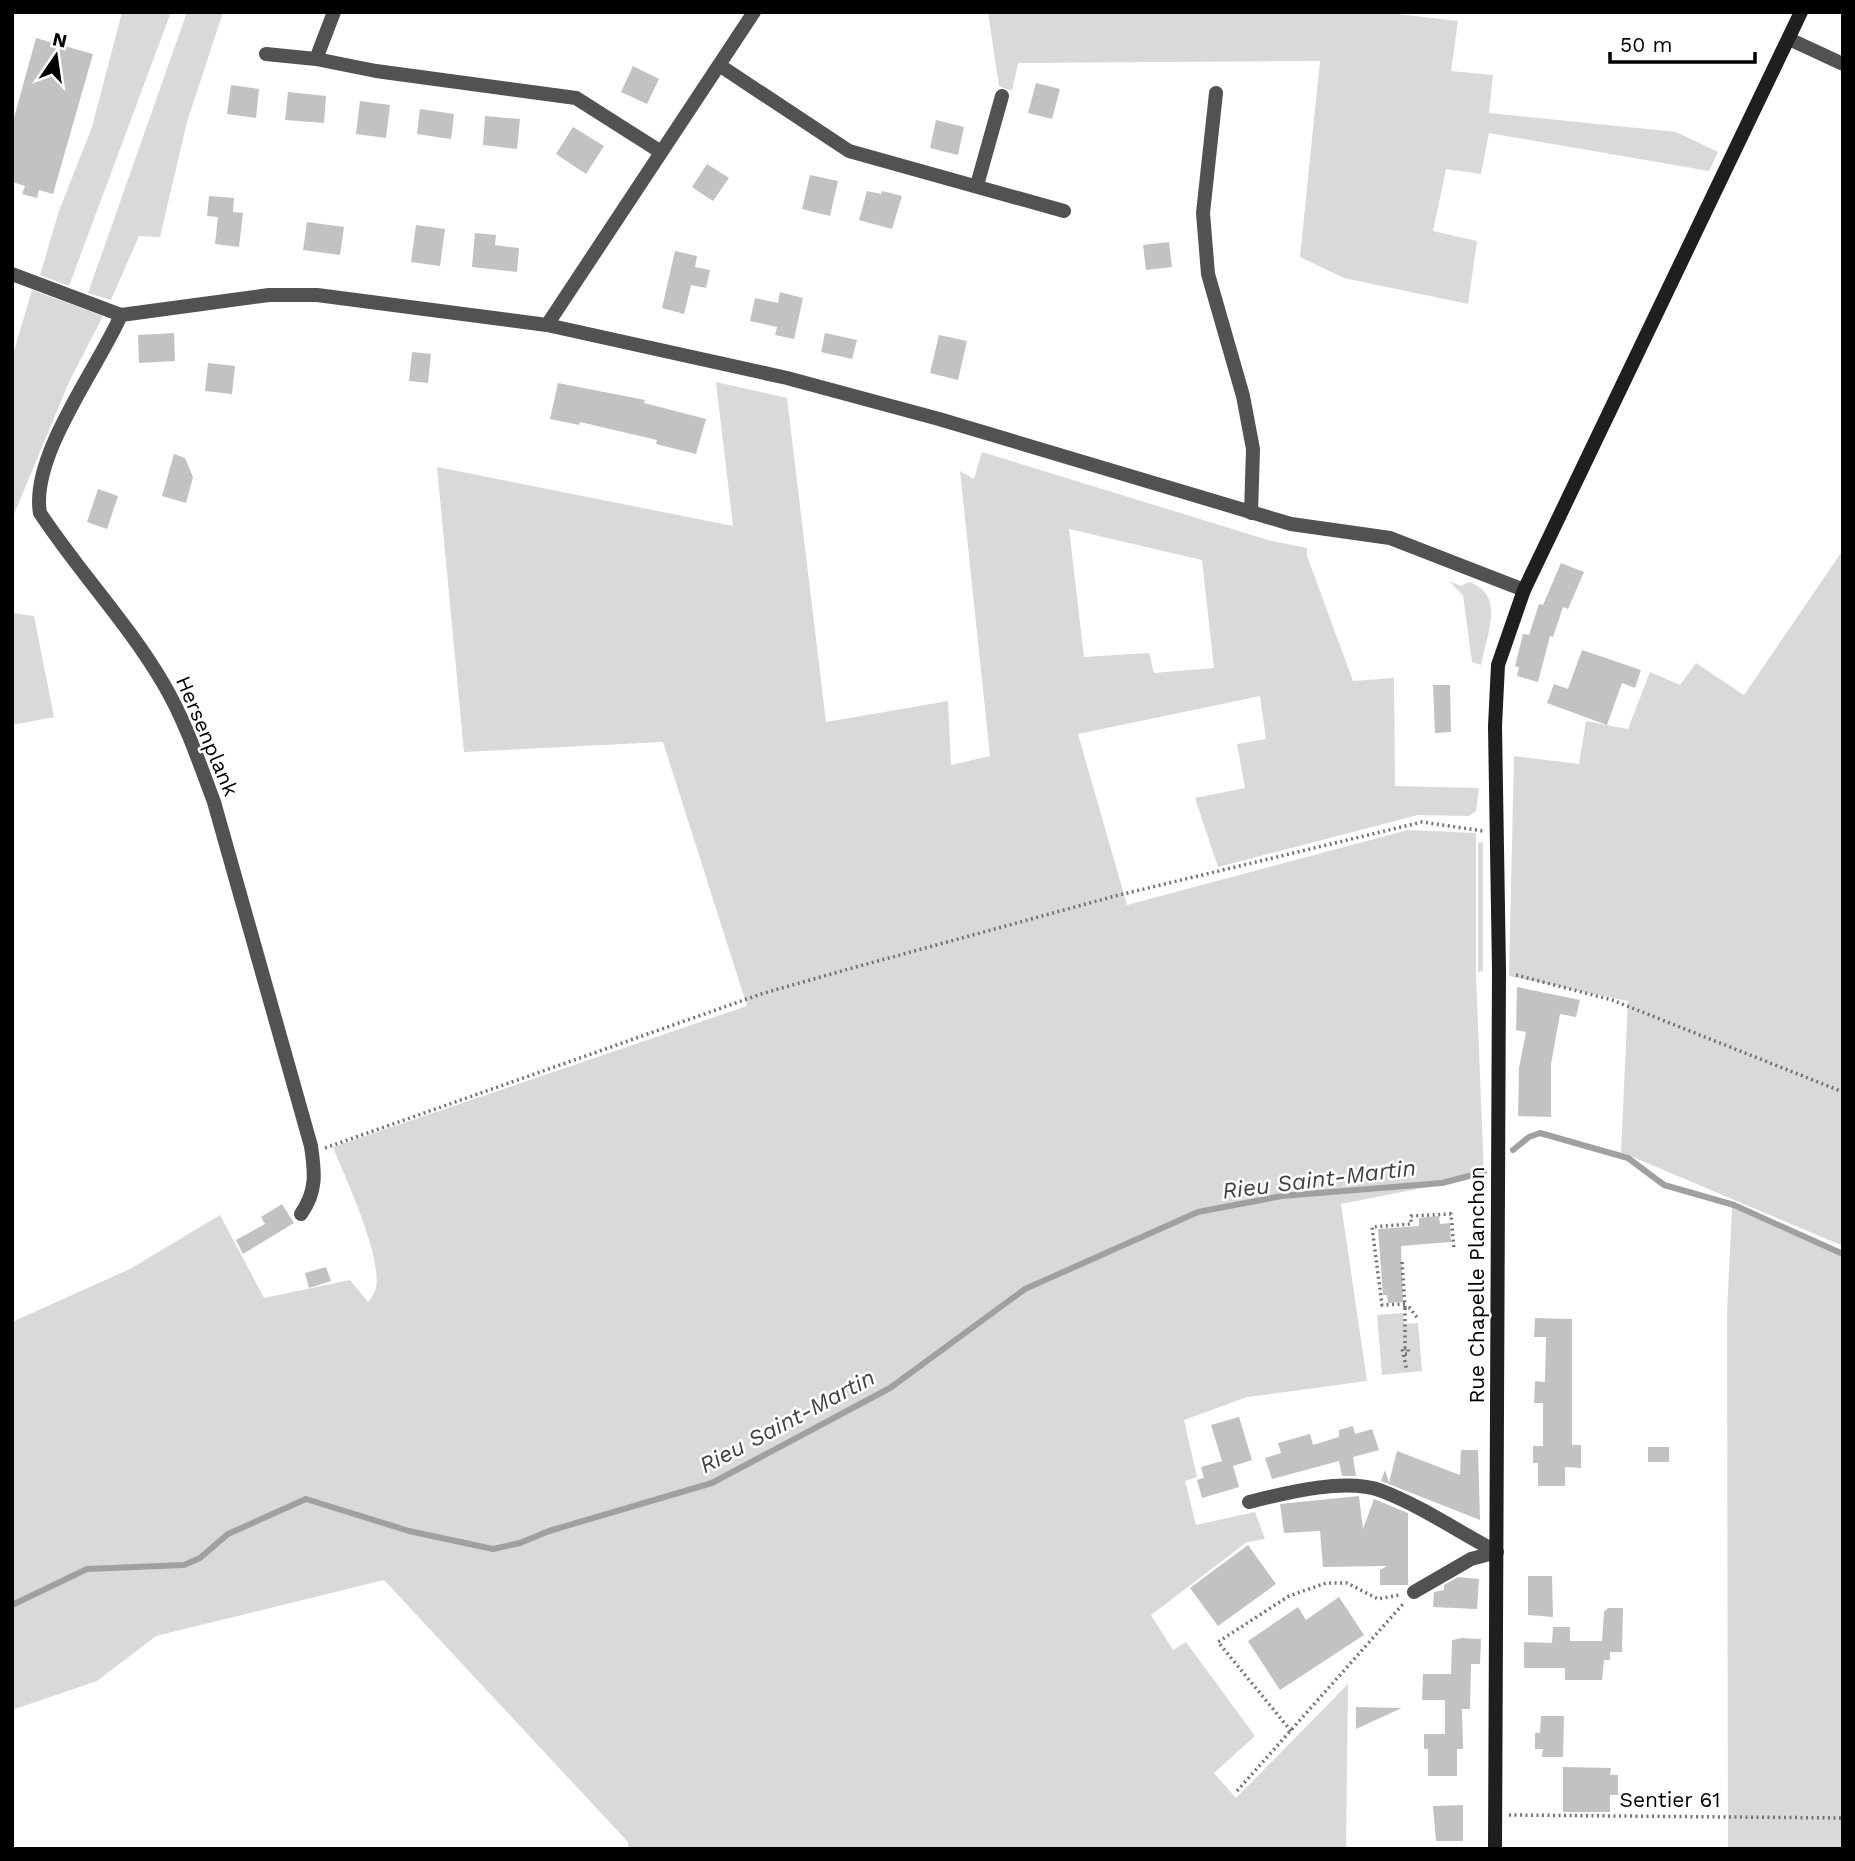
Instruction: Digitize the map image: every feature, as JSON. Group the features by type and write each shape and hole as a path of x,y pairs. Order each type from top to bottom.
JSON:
{"street":[{"path":"316,59 334,12"},
{"path":"547,325 754,12"},
{"name":"Rue Chapelle Planchon","path":"1495,1849 1499,970 1494,726 1498,665 1524,590 1801,12"},
{"path":"1789,39 1843,64"},
{"path":"266,54 576,98 661,152"},
{"path":"719,65 849,151 1064,211"},
{"path":"1216,93 1203,213 1208,274 1243,396 1253,449 1251,513"},
{"path":"977,185 1002,96"},
{"path":"12,274 121,315 269,295 317,295 547,325 787,378 901,408 1291,524 1390,538 1413,544 1524,590"},
{"name":"Hersenplank","path":"121,315 105,350 74,400 40,479 37,498 40,513 117,613 162,682 183,722 214,802 311,1146 315,1172 313,1198 301,1214"},
{"path":"1249,1503 1290,1491 1358,1486 1381,1490 1497,1552"},
{"path":"1414,1592 1471,1559 1497,1552"}],"path":[{"path":"311,1146 320,1149 359,1137 761,994 1115,896 1141,892 1422,822 1495,832"},
{"path":"1499,970 1612,1000 1843,1092"},
{"path":"1418,1319 1410,1308 1405,1306 1382,1305 1372,1227 1411,1224 1410,1216 1451,1214 1454,1250"},
{"path":"1402,1262 1407,1371"},
{"path":"1291,1731 1218,1642 1289,1596 1326,1583 1347,1583 1378,1599 1414,1592"},
{"path":"1237,1791 1414,1592"},
{"name":"Sentier 61","path":"1496,1815 1843,1818"}],"shaded area":[{"path":"122,12 171,12 69,286 40,275 59,211 92,127"},
{"path":"187,12 223,12 187,122 160,237 139,236 111,300 88,293"},
{"path":"988,12 1381,12 1458,21 1451,71 1493,75 1489,113 1676,132 1718,152 1709,171 1489,133 1481,174 1446,169 1433,231 1477,241 1468,304 1344,278 1300,257 1320,61 1018,63 1012,91 999,86"},
{"path":"32,290 103,316 69,382 12,519 12,358"},
{"path":"716,382 787,398 826,722 948,701 951,765 990,756 960,471 974,479 982,452 1268,540 1307,548 1307,556 1353,681 1394,678 1395,786 1479,788 1476,811 1469,816 1418,815 1218,867 1195,798 1245,788 1237,744 1266,739 1260,696 1078,734 1127,905 1408,830 1476,833 1476,974 1484,1176 1341,1204 1367,1381 1247,1397 1184,1420 1197,1477 1185,1481 1196,1525 1255,1512 1265,1539 1247,1542 1151,1615 1173,1650 1186,1642 1255,1736 1214,1773 1236,1798 1348,1684 1346,1849 628,1849 628,1842 384,1580 156,1636 97,1681 12,1710 12,1322 130,1269 220,1215 264,1298 350,1280 368,1302 376,1288 374,1257 362,1218 333,1147 747,1006 663,742 464,752 437,467 733,526","holes":["1069,529 1202,560 1214,668 1154,673 1149,653 1084,657"]},
{"path":"1843,550 1843,1246 1621,1152 1628,1001 1509,976 1514,756 1579,764 1586,721 1628,729 1650,672 1680,685 1696,663 1744,695"},
{"path":"1449,581 1461,586 1469,582 1481,588 1488,596 1491,618 1481,665 1472,662 1463,595"},
{"path":"12,613 34,616 54,717 12,725"},
{"path":"1483,842 1483,971 1478,972 1478,843"},
{"path":"1732,1207 1843,1254 1843,1849 1728,1849 1727,1313"},
{"path":"1403,1313 1404,1324 1418,1323 1422,1371 1382,1375 1377,1315"}],"building":[{"path":"36,38 93,54 53,194 39,190 37,198 22,194 25,186 12,182 12,125"},
{"path":"633,66 659,79 647,104 621,92"},
{"path":"1036,83 1060,89 1052,119 1028,113"},
{"path":"231,85 259,89 256,118 227,114"},
{"path":"288,92 326,96 324,123 285,120"},
{"path":"360,101 390,105 386,138 356,134"},
{"path":"420,109 454,114 451,139 417,134"},
{"path":"485,116 520,119 517,149 483,145"},
{"path":"936,120 964,127 958,155 930,148"},
{"path":"573,127 604,146 586,174 556,154"},
{"path":"707,164 729,178 713,201 692,187"},
{"path":"810,175 838,181 830,216 802,209"},
{"path":"867,191 881,194 882,191 902,196 892,229 859,220"},
{"path":"209,196 234,198 233,212 243,213 239,247 215,244 218,217 207,216"},
{"path":"307,222 344,227 340,255 303,250"},
{"path":"416,225 445,229 440,266 411,262"},
{"path":"475,233 496,235 495,245 519,248 517,272 472,267"},
{"path":"1169,242 1172,267 1146,270 1143,245"},
{"path":"675,251 697,256 695,267 710,270 706,288 691,285 684,314 662,308"},
{"path":"780,292 803,298 794,339 775,335 777,327 750,321 755,298 778,303"},
{"path":"174,333 175,361 139,363 138,335"},
{"path":"825,333 857,340 852,359 821,352"},
{"path":"939,335 967,341 958,380 930,373"},
{"path":"412,352 431,354 428,383 409,381"},
{"path":"208,363 235,366 232,394 205,391"},
{"path":"558,383 645,400 644,403 706,419 696,454 656,444 657,440 580,422 579,425 550,419"},
{"path":"174,454 185,458 193,477 186,503 162,496"},
{"path":"98,489 118,496 107,529 87,522"},
{"path":"1561,563 1584,572 1568,609 1563,607 1553,637 1550,636 1538,682 1517,676 1519,667 1515,666 1523,634 1529,635 1539,604 1543,605"},
{"path":"1582,650 1641,670 1635,688 1622,683 1607,725 1547,703 1554,684 1568,689"},
{"path":"1433,685 1450,685 1451,732 1435,733"},
{"path":"1517,987 1580,1000 1576,1017 1560,1014 1551,1064 1551,1117 1518,1116 1519,1068 1526,1032 1516,1030"},
{"path":"282,1204 294,1223 243,1254 236,1240 265,1224 261,1217"},
{"path":"1439,1216 1440,1224 1450,1223 1451,1242 1401,1246 1403,1302 1388,1303 1387,1295 1383,1295 1378,1229 1419,1226 1419,1218"},
{"path":"326,1267 331,1281 309,1288 305,1273"},
{"path":"1535,1318 1572,1319 1572,1445 1581,1445 1581,1468 1565,1467 1565,1486 1538,1486 1538,1463 1533,1463 1533,1446 1543,1446 1543,1403 1534,1403 1535,1381 1545,1382 1546,1337 1534,1337"},
{"path":"1239,1417 1252,1460 1233,1466 1239,1487 1202,1498 1197,1480 1204,1478 1201,1467 1222,1461 1211,1425"},
{"path":"1353,1426 1355,1434 1372,1429 1379,1450 1353,1457 1356,1476 1342,1476 1339,1461 1272,1479 1265,1458 1281,1453 1278,1443 1310,1434 1313,1445 1339,1437 1339,1430"},
{"path":"1648,1447 1669,1447 1669,1462 1648,1462"},
{"path":"1461,1450 1478,1450 1480,1520 1381,1481 1385,1470 1389,1483 1397,1451 1460,1475"},
{"path":"1359,1496 1363,1529 1374,1499 1408,1513 1408,1585 1380,1585 1380,1570 1387,1566 1323,1567 1320,1531 1284,1533 1280,1504"},
{"path":"1248,1545 1276,1584 1218,1626 1190,1588"},
{"path":"1528,1576 1552,1576 1553,1617 1528,1615"},
{"path":"1458,1577 1479,1579 1477,1609 1433,1607 1434,1592 1444,1590 1444,1585"},
{"path":"1339,1597 1364,1635 1280,1690 1248,1641 1298,1607 1306,1620"},
{"path":"1608,1608 1623,1608 1622,1652 1610,1652 1610,1660 1604,1660 1602,1680 1565,1680 1565,1668 1524,1668 1524,1642 1552,1643 1553,1627 1570,1627 1570,1641 1602,1641 1604,1612"},
{"path":"1481,1639 1480,1664 1471,1664 1470,1709 1462,1709 1463,1749 1457,1749 1457,1776 1428,1776 1428,1749 1424,1749 1424,1734 1445,1734 1445,1700 1422,1700 1423,1674 1451,1674 1452,1640"},
{"path":"1356,1707 1402,1708 1356,1729"},
{"path":"1541,1716 1564,1716 1563,1757 1542,1757 1543,1749 1535,1749 1535,1733 1540,1733"},
{"path":"1563,1767 1611,1768 1610,1775 1618,1775 1618,1795 1610,1795 1610,1812 1563,1812"},
{"path":"1463,1805 1463,1841 1436,1841 1433,1806"}],"waterway":[{"name":"Rieu Saint-Martin","path":"1513,1150 1529,1137 1540,1133 1628,1158 1664,1185 1734,1205 1843,1254"},
{"name":"Rieu Saint-Martin","path":"12,1605 87,1569 184,1565 200,1558 228,1534 306,1499 409,1531 493,1549 520,1543 549,1531 712,1483 890,1388 1025,1289 1198,1212 1282,1196 1442,1183 1484,1172"}]}
